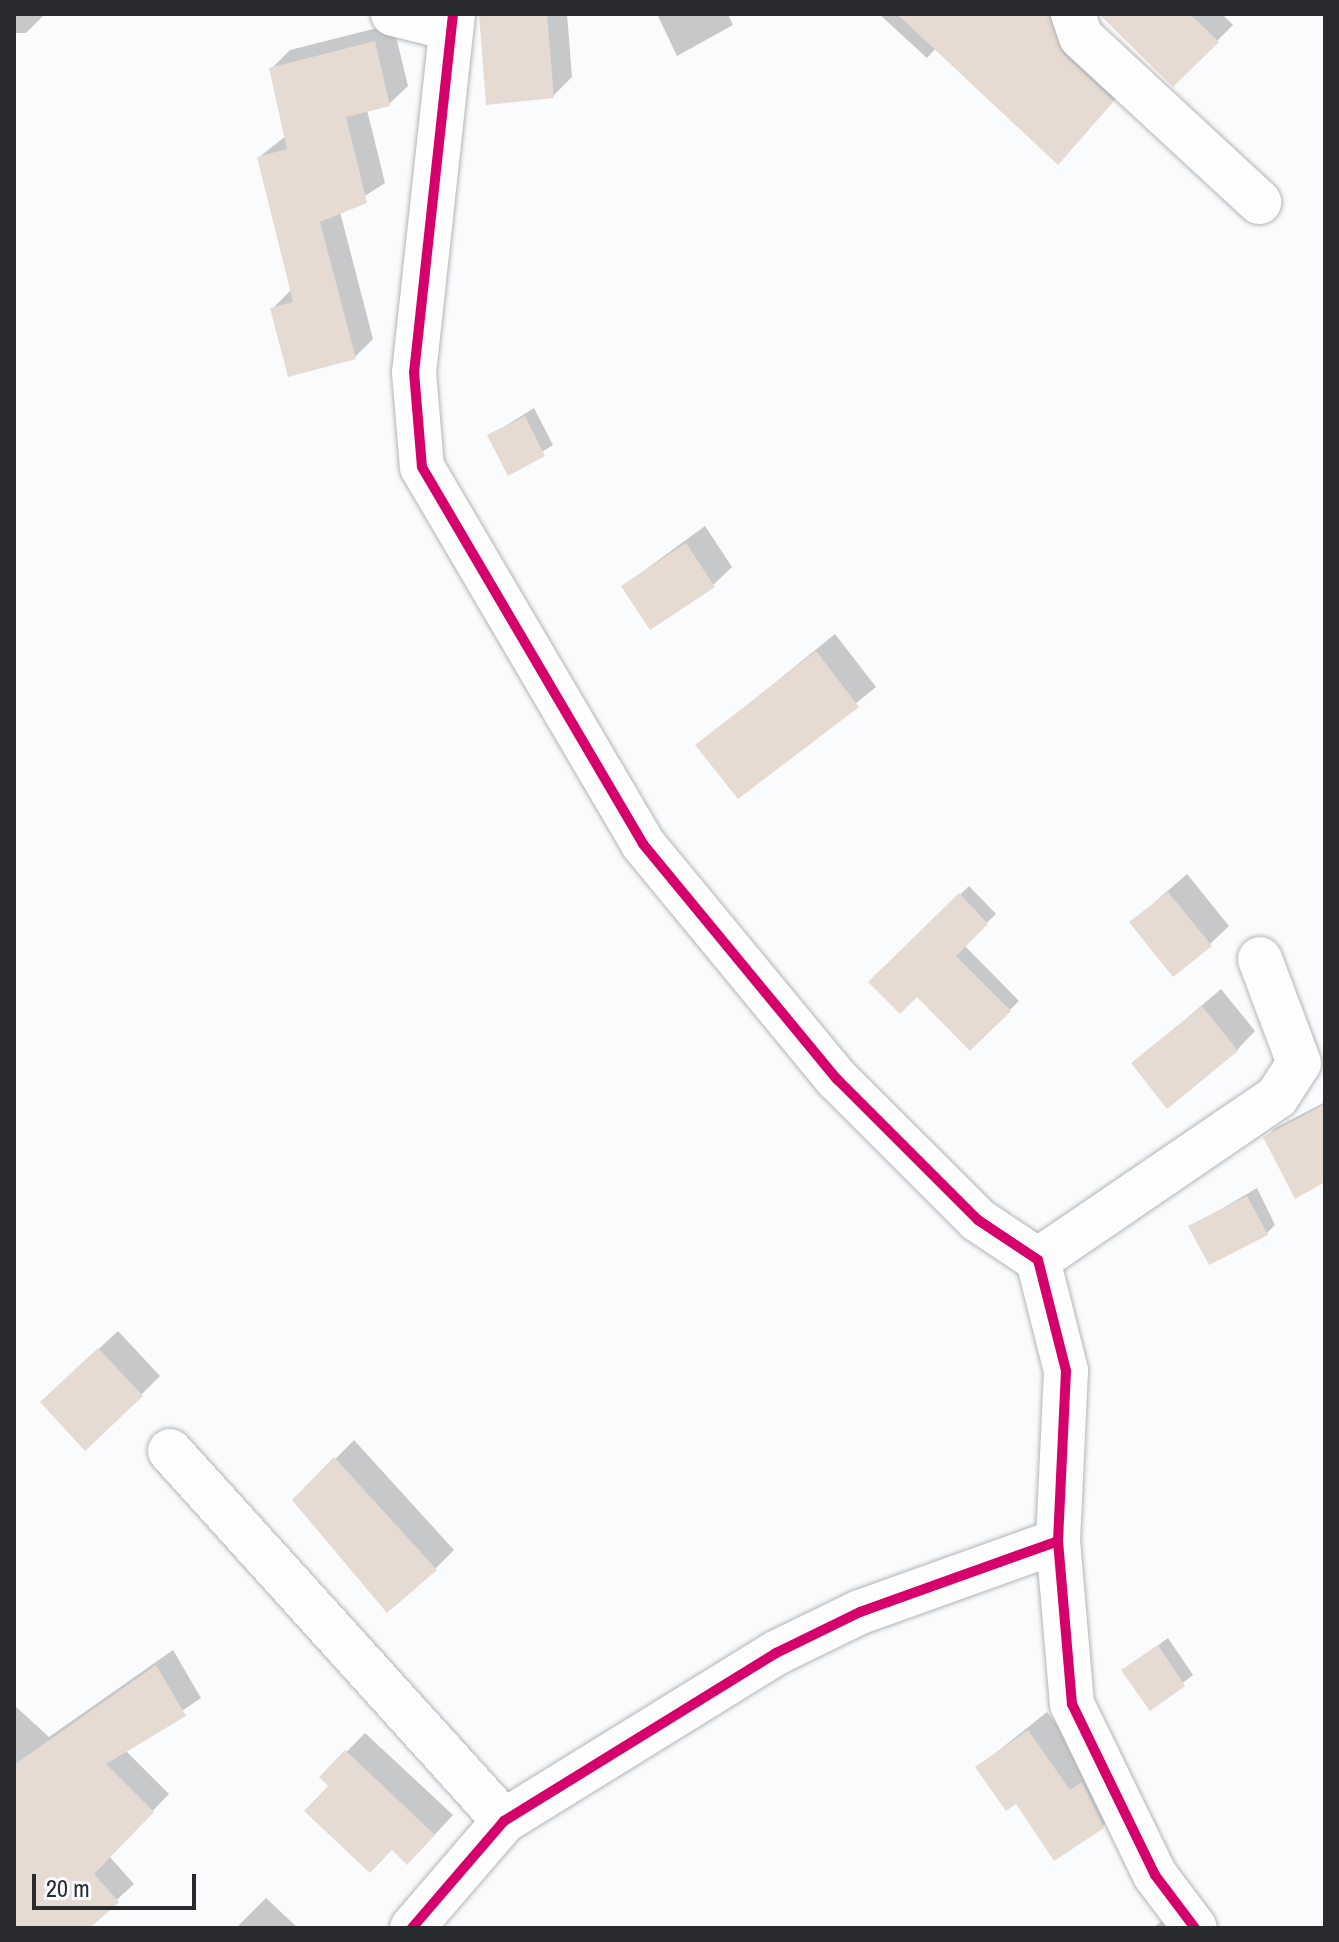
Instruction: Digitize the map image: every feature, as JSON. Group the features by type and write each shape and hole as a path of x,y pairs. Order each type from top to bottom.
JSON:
{"street":[{"path":"393,14 452,21 414,372 422,467 643,844 837,1079 978,1220 1038,1260 1066,1371 1058,1541 1072,1704 1155,1875 1195,1928"},
{"path":"1073,14 1081,37 1259,202"},
{"path":"1038,1260 1277,1097 1299,1063 1260,959"},
{"path":"170,1451 504,1821"},
{"path":"412,1928 504,1821 776,1653 860,1612 1058,1541"}],"building":[{"path":"479,14 547,14 554,98 486,105"},
{"path":"897,14 1049,14 1064,55 1114,101 1058,165"},
{"path":"1099,14 1190,14 1219,42 1173,87"},
{"path":"375,41 390,106 346,117 367,203 320,222 356,359 288,377 270,308 293,302 257,157 287,149 269,68"},
{"path":"525,416 545,456 508,476 487,435"},
{"path":"686,543 715,587 650,630 621,586"},
{"path":"816,651 859,707 738,799 695,745"},
{"path":"1168,892 1212,946 1173,977 1129,922"},
{"path":"959,893 988,924 956,956 1011,1011 970,1051 917,997 900,1014 868,982"},
{"path":"1202,1006 1238,1051 1167,1109 1131,1063"},
{"path":"1325,1104 1325,1182 1295,1199 1263,1137"},
{"path":"1247,1196 1268,1235 1209,1265 1188,1226"},
{"path":"98,1348 143,1396 85,1451 40,1402"},
{"path":"334,1457 437,1570 387,1613 292,1500"},
{"path":"1158,1645 1185,1686 1150,1711 1121,1670"},
{"path":"156,1665 186,1716 106,1764 154,1812 94,1874 119,1902 90,1928 14,1928 14,1765"},
{"path":"1028,1730 1070,1790 1082,1782 1104,1828 1054,1861 1016,1804 1006,1811 975,1767"},
{"path":"345,1750 435,1835 407,1865 392,1850 370,1873 304,1811 328,1786 319,1777"}],"cycle path":[{"path":"453,14 414,372 422,467 643,844 837,1079 978,1220 1038,1260 1066,1371 1058,1541 1072,1704 1155,1875 1195,1928"},
{"path":"412,1928 504,1821 776,1653 860,1612 1058,1541"}]}
